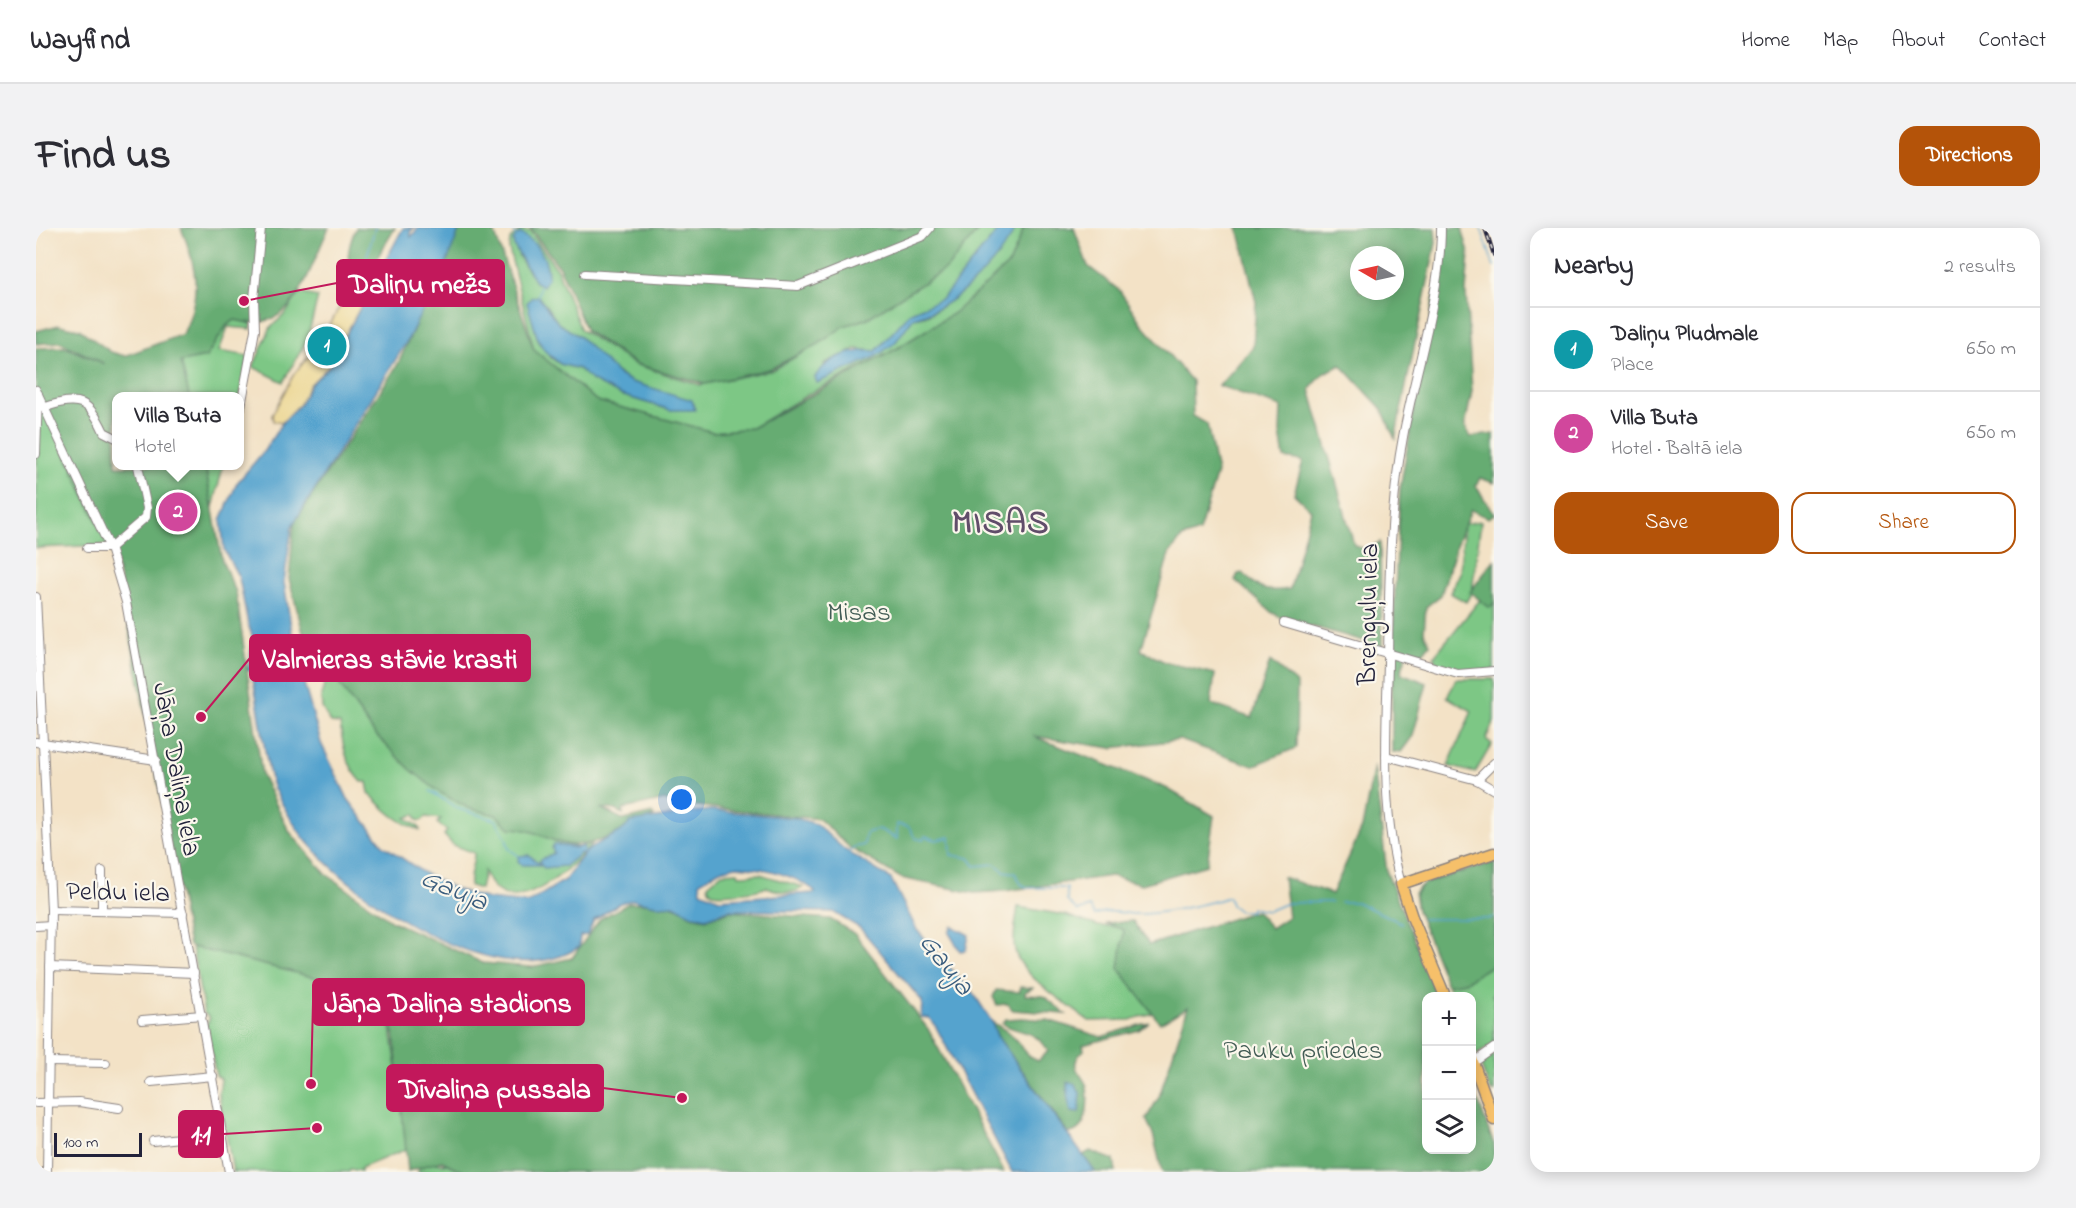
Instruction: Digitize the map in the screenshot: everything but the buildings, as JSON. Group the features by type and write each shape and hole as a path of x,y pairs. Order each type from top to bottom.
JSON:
{"main road":[{"path":"1401,884 1494,852"},
{"name":"Brenguļu iela","path":"1401,884 1412,917 1443,992"},
{"path":"1476,1069 1490,1097 1494,1120"}],"street":[{"path":"244,392 255,330 254,300 261,228"},
{"path":"585,274 798,286 923,236 930,228"},
{"name":"Brenguļu iela","path":"1401,884 1388,821 1386,756 1391,527 1398,465 1437,271 1441,228"},
{"path":"36,454 37,392"},
{"name":"Jāņa Daliņa iela","path":"37,392 110,548 126,602 229,1172"},
{"path":"46,408 64,401 80,402 95,411 104,432 112,436"},
{"path":"87,548 110,548 146,517 147,508 139,470"},
{"path":"36,597 40,743 51,910 47,1172"},
{"path":"1284,623 1458,674 1494,671"},
{"path":"40,743 156,760"},
{"path":"1386,756 1477,780 1494,790"},
{"path":"1477,780 1494,763"},
{"path":"102,871 102,910"},
{"name":"Peldu iela","path":"51,910 183,913"},
{"path":"36,926 51,925"},
{"path":"50,967 194,973"},
{"path":"142,1020 202,1015"},
{"path":"1476,1059 1494,1048"},
{"path":"49,1062 106,1063"},
{"path":"151,1082 213,1076"},
{"path":"36,1102 79,1102 119,1108"},
{"path":"153,1141 223,1133"}],"green space":[{"path":"181,228 329,228 306,280 286,309 272,319 256,323 235,320 227,325 206,357 181,362 188,392 112,392 112,470 206,470 222,561 236,592 262,775 289,831 326,874 392,921 483,963 532,967 572,958 600,919 629,903 665,903 685,910 691,916 707,919 730,911 830,919 855,934 928,1029 1004,1172 465,1172 442,1161 408,1171 394,1034 380,994 189,946 117,565 36,390 36,348 65,347 105,364 60,342 36,344 36,331 59,325 79,329 111,352 125,356 183,334 189,320 195,293 194,268"},
{"path":"356,228 395,228 367,275 351,270 349,265 349,249"},
{"name":"Misas","path":"458,228 493,228 534,350 597,401 713,432 752,428 896,349 954,313 1010,263 1024,228 1074,228 1088,266 1120,291 1141,323 1192,381 1193,416 1207,424 1217,473 1199,532 1182,538 1169,554 1141,650 1165,662 1215,674 1211,704 1252,718 1270,661 1297,684 1296,748 1253,766 1180,740 1111,748 1033,736 1166,788 1214,816 1207,865 1142,884 1111,876 1005,891 974,893 901,878 850,848 819,819 697,806 674,806 665,800 623,809 623,814 616,810 600,808 624,820 652,813 654,816 607,838 570,845 529,831 510,828 496,815 468,808 439,792 411,770 374,733 315,650 305,640 289,579 294,523 398,364"},
{"path":"530,228 980,228 947,268 866,319 844,326 817,345 770,369 705,384 636,364 586,331 560,268"},
{"path":"980,228 1000,228 942,299 911,312 876,351 856,349 823,364 865,358 884,349 913,318 931,313 966,287 990,263 1016,228 1024,228 1010,263 954,313 896,349 809,394 752,428 713,432 597,401 534,350 509,249 510,239 520,230 530,231 557,269 581,330 634,364 700,385 772,370 817,345 844,326 866,319 947,268","holes":["518,255 546,281 543,285 535,282","528,303 545,304 558,323 580,337 609,367 671,410 621,395 591,380 579,369 560,364 551,358 538,341"]},
{"path":"1238,228 1435,228 1436,243 1395,439 1382,409 1341,365 1324,373 1310,389 1354,545 1367,548 1380,542 1382,646 1318,628 1290,623 1271,612 1235,580 1238,574 1243,573 1254,584 1264,589 1290,589 1311,510 1294,494 1303,461 1284,458 1280,433 1281,407 1219,386 1253,347 1256,302"},
{"path":"1446,228 1462,228 1469,253 1466,292 1472,391 1465,426 1470,437 1494,434 1494,483 1480,478 1476,486 1494,514 1488,518 1471,510 1458,540 1441,595 1426,607 1424,632 1430,644 1422,654 1408,649 1401,673 1427,683 1413,736 1401,752 1392,752 1392,655 1400,489"},
{"path":"299,293 318,297 307,340 283,382 253,367 271,327 286,313"},
{"path":"235,320 252,324 251,329 228,327 219,351 249,356 241,392 188,392 181,362 206,357 227,325"},
{"path":"38,394 108,545 36,548"},
{"path":"206,470 222,470 213,508"},
{"path":"1481,521 1472,592 1466,602 1450,593 1460,573 1464,524"},
{"path":"1494,560 1494,603 1490,608 1470,592"},
{"path":"1494,591 1494,670 1469,674 1436,664 1434,656 1483,596"},
{"path":"327,667 374,733 468,808 496,815 510,828 525,828 557,842 578,847 592,844 554,880 522,895 507,895 494,888 484,871 480,889 470,886 474,853 453,845 444,835 447,831 437,823 441,819 426,817 421,821 417,820 415,814 406,818 420,830 404,823 369,793 367,782 362,782 352,769 344,748 340,724 331,723 322,708 321,695 324,686 322,674"},
{"path":"1457,679 1494,679 1494,721 1486,739 1492,744 1475,773 1448,766 1472,711 1447,697"},
{"name":"Pauku priedes","path":"1374,766 1387,873 1435,992 1422,992 1422,1154 1476,1154 1476,1095 1494,1145 1494,1172 1162,1172 1153,1134 1146,1119 1159,1097 1188,1007 1160,1023 1119,969 1124,930 1105,923 1133,921 1149,945 1256,911 1271,928 1288,917 1283,877 1332,894 1362,828"},
{"path":"1494,862 1494,993 1492,995 1494,998 1494,1043 1477,1055 1476,992 1450,992 1417,910 1414,893 1429,881"},
{"path":"1494,862 1494,964 1465,982 1447,985 1417,910 1415,895 1423,884"},
{"path":"738,872 739,875 760,874 803,887 790,892 766,887 717,894 710,891 708,885 722,873"},
{"path":"1018,907 1065,915 1098,926 1127,927 1153,1013 1130,1020 1089,1021 1046,989 1026,970 1015,950 1014,934"},
{"path":"192,947 386,995 409,1148 361,1168 361,1171 350,1169 349,1172 233,1172 219,1095 221,1079 216,1076 206,1025 210,1018 204,1013"},
{"path":"1020,987 1033,988 1025,992 1025,995 1044,996 1066,1014 1013,1010 1007,1004 997,1005 993,997 996,990 1020,992"},
{"path":"1006,1019 1048,1020 1101,1037 1149,1022 1139,1030 1083,1045 1084,1050 1076,1064 1087,1087 1086,1116 1080,1128 1068,1133 997,1036 992,1022 1010,1033 1030,1057 1038,1061 1048,1051 1043,1043 1031,1034 1002,1023"},
{"path":"1494,1054 1494,1093 1490,1090 1481,1066"},
{"path":"1090,1151 1114,1160 1116,1172 1095,1172 1083,1155"},
{"path":"431,1163 449,1164 465,1172 418,1172 419,1168"}],"sand":[{"path":"382,266 329,366 310,385 300,404 282,423 273,421 272,415 294,374 322,340 340,306 367,276"}],"water":[{"path":"403,228 414,228 410,232 411,237 418,228 460,228 446,264 406,343 292,526 284,582 295,652 321,743 348,799 383,845 427,875 458,890 488,899 528,903 565,880 584,854 581,853 565,866 544,868 541,865 522,865 518,861 519,856 529,855 540,864 540,860 554,853 552,848 554,844 576,848 583,846 585,853 622,831 630,822 710,810 796,818 816,824 845,850 891,879 917,930 976,997 992,1022 997,1036 1095,1172 1012,1172 936,1027 929,1018 921,1017 922,1001 860,928 833,912 729,910 706,918 692,915 674,905 660,906 633,900 620,903 594,920 587,935 580,936 579,947 547,960 511,961 473,952 434,937 396,916 361,892 331,867 308,843 285,810 271,780 252,677 255,673 248,670 253,638 239,578 224,550 221,520 237,483 264,451 282,423 300,404 310,385 329,366","holes":["736,866 786,875 805,884 815,893 719,899 701,891 700,882 720,870"]},
{"path":"1000,228 1016,228 986,270 958,295 928,313 913,318 895,343 875,357 817,383 815,377 834,359 858,351 876,351 911,312 942,299"},
{"path":"520,233 537,246 544,258 548,278 543,286 535,282 514,246 513,240"},
{"path":"538,296 558,323 580,337 619,375 632,382 692,400 695,410 671,410 621,395 591,380 579,369 560,364 544,350 538,340 527,303 532,297"},
{"path":"952,926 969,935 966,950 960,951 949,933"},
{"path":"1067,1082 1074,1084 1081,1094 1079,1113 1071,1112"}],"waterway":[{"path":"367,256 375,228"},
{"path":"512,228 516,237"},
{"path":"1481,228 1494,267"},
{"path":"538,296 540,285"},
{"path":"430,791 459,809 496,820 509,849 519,856"},
{"path":"849,852 854,847 864,845 866,833 879,829 897,839 897,824 909,827 915,838 923,840 925,836 936,840 950,837 951,855 969,858 975,866 995,864 1004,871 1015,873 1021,884 1028,888 1067,888 1067,901 1078,911 1090,907 1094,915 1110,912 1156,913 1229,897 1231,905 1239,911 1251,911 1251,908 1268,911 1287,903 1331,902"},
{"path":"1340,902 1356,902 1402,923"},
{"path":"1422,919 1487,919 1494,917"}],"railway":[{"path":"1485,228 1494,255"}],"place":[{"name":"Daliņu mežs","path":"244,301"},
{"name":"Daliņu Pludmale","path":"327,346"},
{"name":"Villa Buta","path":"178,512"},
{"name":"Valmieras stāvie krasti","path":"201,717"},
{"name":"Jāņa Daliņa stadions","path":"311,1084"},
{"name":"Dīvaliņa pussala","path":"682,1098"},
{"name":"1:1","path":"317,1128"}],"district":[{"name":"MISAS","path":"1001,520"}],"water label":[{"name":"Gauja","path":"455,888"},
{"name":"Gauja","path":"948,963"}]}
